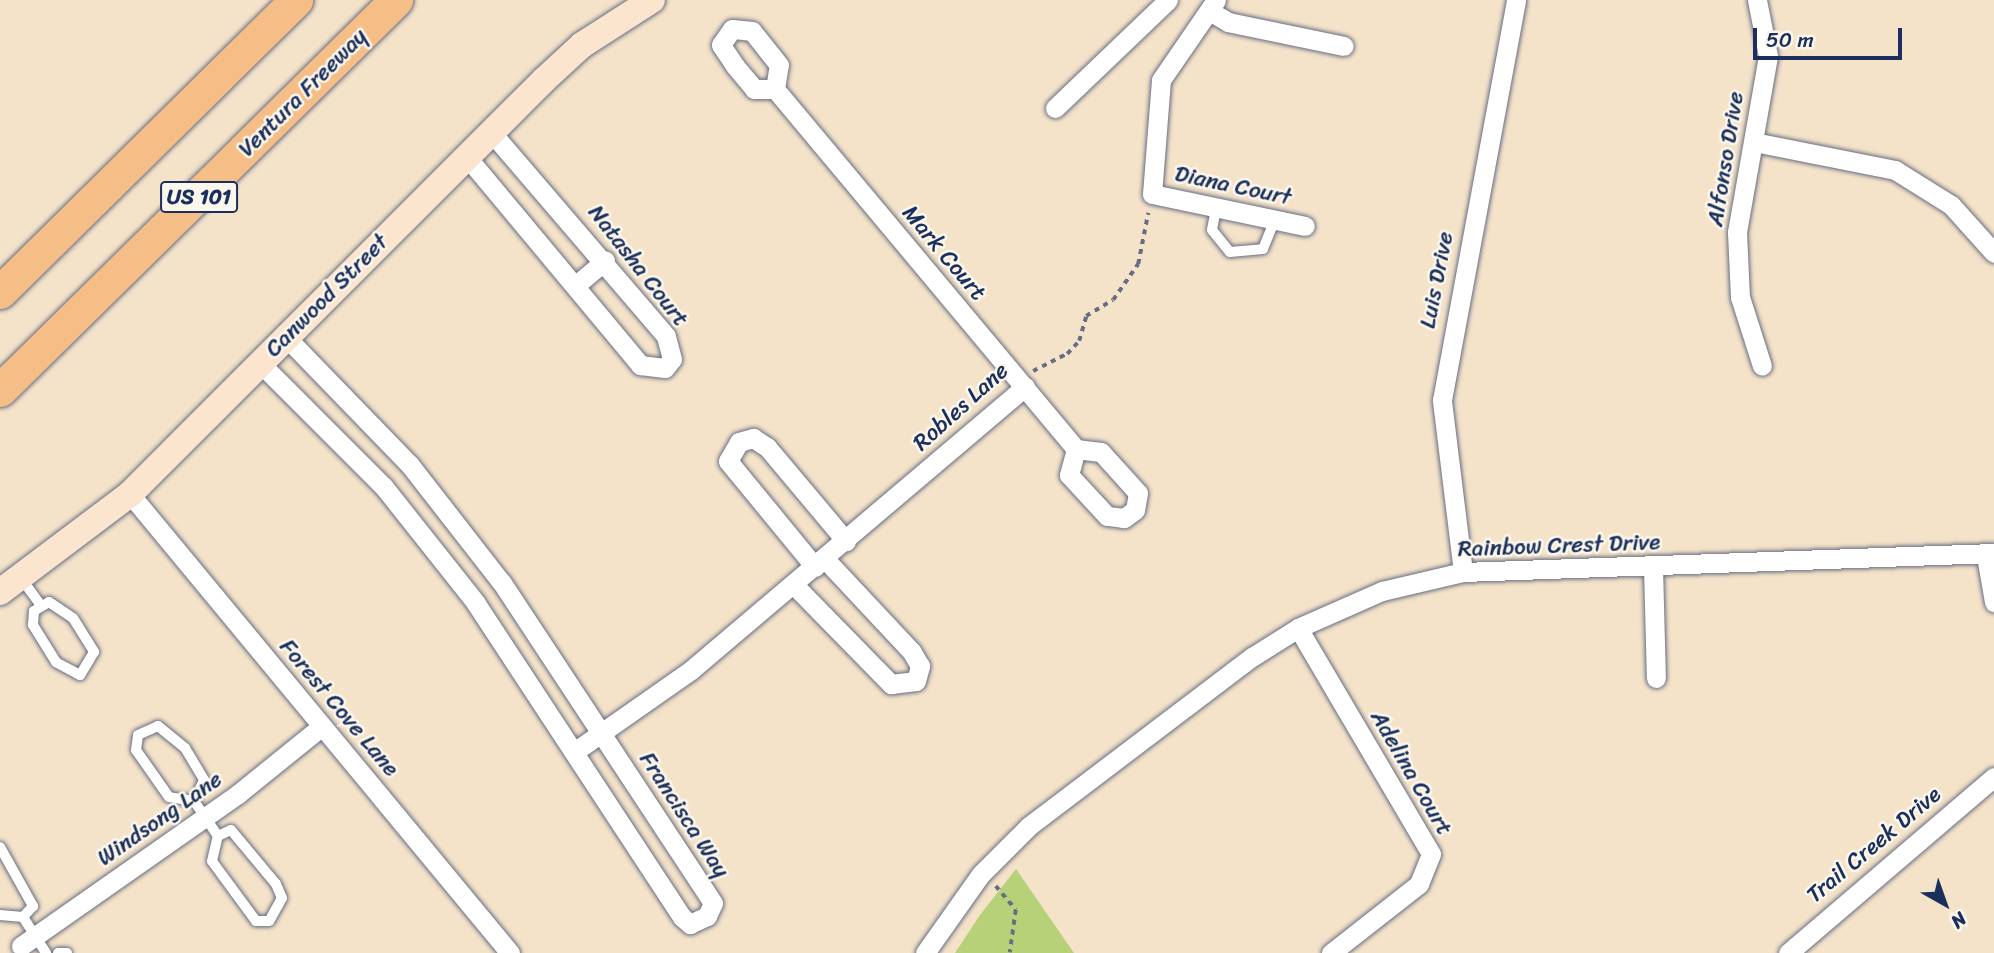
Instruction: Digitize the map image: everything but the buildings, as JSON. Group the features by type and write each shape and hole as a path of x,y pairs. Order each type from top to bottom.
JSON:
{"highway":[{"name":"US 101","path":"0,292 296,0"},
{"name":"Ventura Freeway","path":"0,390 396,0"}],"street":[{"name":"Canwood Street","path":"10,585 130,494 491,132 582,45 652,0"},
{"path":"1055,108 1168,0"},
{"name":"Luis Drive","path":"1463,572 1442,400 1516,0"},
{"name":"Alfonso Drive","path":"1757,0 1768,56 1737,232 1740,297 1762,366"},
{"path":"1152,194 1161,80 1213,6 1228,22 1345,46"},
{"name":"Mark Court","path":"775,89 1076,449"},
{"name":"Natasha Court","path":"467,157 640,365 666,368 672,359 666,336 605,261 491,132"},
{"path":"1754,142 1895,170 1951,205 1994,253"},
{"name":"Diana Court","path":"1152,194 1305,226"},
{"path":"576,285 605,261"},
{"name":"Francisca Way","path":"260,363 384,487 475,601 682,917 690,924 700,921 713,903 500,582 409,464 285,337"},
{"name":"Robles Lane","path":"574,752 691,670 1025,387"},
{"path":"794,584 891,684 916,681 920,666 912,652 820,563 729,461 739,442 753,438 767,447 846,541"},
{"path":"384,487 409,464"},
{"name":"Forest Cove Lane","path":"130,494 510,953"},
{"path":"1990,554 1994,602"},
{"name":"Rainbow Crest Drive","path":"925,953 981,874 1040,818 1298,628 1382,591 1463,572 1990,554"},
{"path":"1653,567 1656,678"},
{"path":"475,601 500,582"},
{"name":"Adelina Court","path":"1298,628 1431,853 1419,884 1331,953"},
{"name":"Windsong Lane","path":"28,941 199,809 322,726"},
{"name":"Trail Creek Drive","path":"1788,953 1994,778"}],"lane":[{"path":"1216,209 1212,230 1230,252 1263,249 1275,220"},
{"path":"10,585 40,604 59,605 88,638 94,652 80,675 67,673 39,639 33,625 40,604"},
{"path":"199,809 204,780 185,748 169,729 146,728 134,741 136,751 169,797 199,809 218,836 212,861 256,921 269,921 282,898 276,884 240,834 218,836"},
{"path":"0,847 33,897 23,917 28,941 46,953"},
{"path":"0,915 23,917"},
{"path":"58,953 67,953"}],"path":[{"name":"Robles Lane","path":"1025,387 1034,369 1056,362 1079,341 1086,316 1113,300 1138,264 1152,194"},
{"path":"981,874 1016,910 1010,953"}],"green space":[{"path":"1016,869 1074,953 955,953 980,915"}]}
